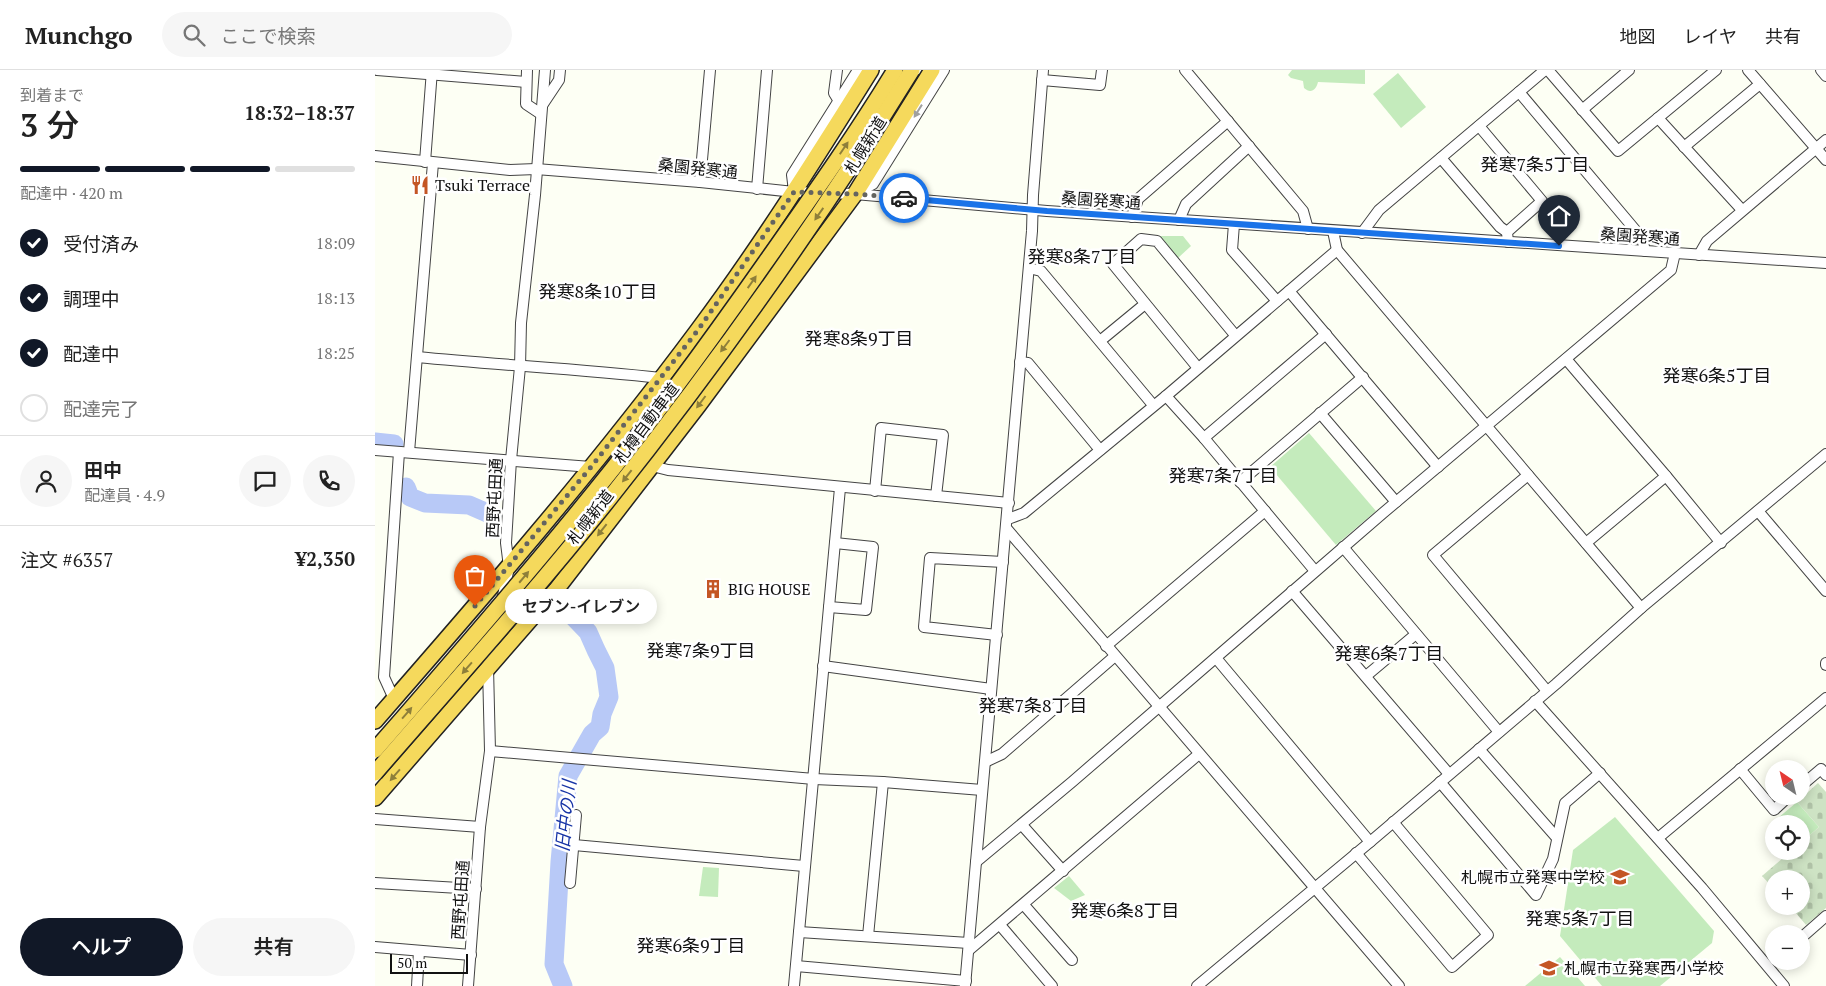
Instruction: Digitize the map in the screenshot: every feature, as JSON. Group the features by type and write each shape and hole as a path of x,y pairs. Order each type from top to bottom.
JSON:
{"highway":[{"name":"札幌新道","path":"375,721 509,567 591,467 698,330 794,192 871,70"},
{"name":"札樽自動車道","path":"375,750 515,588 597,489 650,421 726,319 895,70"},
{"name":"札樽自動車道","path":"375,773 527,599 663,431 740,327 822,210 912,70"},
{"name":"札幌新道","path":"375,798 556,590 698,406 855,194 932,70"}],"street":[{"path":"377,70 432,72 526,82"},
{"path":"527,70 526,104 542,106 559,80 560,70"},
{"name":"西野屯田通","path":"468,986 480,827 490,751 488,667 509,567 506,543 511,460 520,367 521,323 535,195 545,70"},
{"path":"700,182 710,70"},
{"path":"757,189 767,70"},
{"path":"837,70 834,93 839,101"},
{"path":"794,192 792,175 858,70"},
{"path":"855,194 873,184 944,70"},
{"path":"796,966 966,983 1029,268 1042,75 1100,85 1102,70"},
{"path":"1185,70 1303,211 1308,229"},
{"path":"1362,233 1379,210 1546,70 1618,151 1716,70"},
{"path":"1582,110 1629,70"},
{"path":"1748,70 1826,160"},
{"path":"1821,70 1826,76"},
{"path":"394,699 384,678 404,452 417,357 429,162 432,72"},
{"path":"1684,147 1759,84"},
{"path":"1519,92 1642,238 1645,251"},
{"path":"1658,118 1742,210"},
{"path":"1132,217 1138,199 1228,121"},
{"path":"1441,158 1507,237 1542,201 1479,126"},
{"path":"1699,255 1707,241 1826,140"},
{"path":"1179,220 1186,204 1249,146"},
{"name":"桑園発寒通","path":"375,156 511,170 536,169 700,182 757,189 855,194 1033,210 1362,233 1507,237 1645,251 1826,263"},
{"path":"1234,224 1232,250 1277,301"},
{"path":"1333,231 1337,250 1641,608"},
{"path":"1198,368 1113,264 1141,239 1157,241 1235,335"},
{"path":"1007,524 1024,513 1166,396 1235,335 1337,250"},
{"path":"976,862 1022,825 1438,466 1671,270 1675,253"},
{"path":"1029,268 1041,271 1153,405"},
{"path":"1289,290 1438,466"},
{"path":"1100,342 1145,304"},
{"path":"1204,438 1326,334"},
{"path":"417,357 520,367 611,372 661,378"},
{"path":"1567,359 1721,543"},
{"path":"1020,362 1028,363 1100,450"},
{"path":"1241,482 1363,377"},
{"path":"1166,396 1204,438 1315,571"},
{"path":"1320,413 1396,502"},
{"path":"875,491 881,428 943,434 936,496"},
{"path":"375,450 591,467"},
{"path":"1197,986 1499,732 1641,608 1826,454"},
{"path":"652,466 668,470 840,488 1009,503"},
{"path":"1528,475 1433,555 1547,691"},
{"path":"1586,544 1666,476"},
{"path":"794,986 840,488"},
{"path":"1106,646 1265,511"},
{"path":"1758,511 1826,591"},
{"path":"1007,524 1106,646 1399,986"},
{"path":"829,607 866,610 873,547 835,543"},
{"path":"1343,548 1499,732"},
{"path":"997,636 924,627 930,558 1003,562"},
{"path":"1292,591 1449,774"},
{"path":"1366,676 1416,634"},
{"path":"985,762 1002,754 1115,656"},
{"path":"1216,658 1369,842"},
{"path":"823,666 991,689"},
{"path":"1658,838 1826,698"},
{"path":"1535,701 1765,957"},
{"path":"1479,749 1557,838"},
{"path":"490,751 814,779 883,782 982,790"},
{"path":"799,932 868,936 969,947 1024,905 1199,754"},
{"path":"1740,769 1765,799"},
{"path":"1810,778 1821,769 1826,776"},
{"path":"1440,782 1536,895 1553,859 1565,803 1601,773"},
{"path":"868,936 883,782"},
{"path":"1770,805 1774,810 1779,805"},
{"path":"570,883 576,814"},
{"path":"375,820 480,827"},
{"path":"1356,853 1452,967 1488,935 1393,822"},
{"path":"1022,825 1063,871"},
{"path":"573,846 805,866"},
{"path":"375,882 476,889"},
{"path":"1024,905 1072,960"},
{"path":"1810,930 1826,916"},
{"path":"1000,925 1052,986"},
{"path":"375,947 471,955"},
{"path":"417,986 419,951"},
{"path":"1775,970 1784,986"}],"green space":[{"path":"1292,70 1365,70 1365,84 1318,82 1315,89 1309,91 1304,88 1303,81 1291,78 1288,75"},
{"path":"1398,73 1426,107 1401,128 1373,94"},
{"path":"1160,236 1183,236 1191,246 1178,258"},
{"path":"1309,433 1376,511 1336,545 1270,467"},
{"path":"1818,783 1826,792 1826,908 1806,925 1798,915 1810,915 1810,870 1769,870 1781,860 1810,860 1810,835 1819,827 1800,805 1810,805 1810,790"},
{"path":"1793,805 1800,805 1808,815 1782,815"},
{"name":"札幌市立発寒中学校","path":"1615,817 1714,931 1712,943 1660,986 1602,986 1560,936 1573,850"},
{"path":"1810,817 1819,827 1810,835"},
{"path":"703,867 719,868 718,897 699,896"},
{"path":"1069,876 1085,895 1071,901 1054,888"},
{"path":"1560,957 1585,986 1525,986"}],"waterway":[{"name":"旧中の川","path":"375,442 394,444"},
{"name":"旧中の川","path":"406,487 410,497 425,503 469,505 492,515"},
{"name":"旧中の川","path":"563,986 554,964 560,862 568,776 592,734 600,727 602,714 609,697 605,668 588,632 565,608"}],"way so far":[{"path":"475,606 591,467 698,330 794,192 904,198"}],"place":[{"name":"Tsuki Terrace","path":"420,185"},
{"name":"BIG HOUSE","path":"713,589"},
{"name":"セブン-イレブン","path":"475,606"},
{"name":"札幌市立発寒中学校","path":"1620,877"},
{"name":"札幌市立発寒西小学校","path":"1549,968"}],"district":[{"name":"発寒7条5丁目","path":"1535,165"},
{"name":"発寒8条7丁目","path":"1082,257"},
{"name":"発寒8条10丁目","path":"598,292"},
{"name":"発寒8条9丁目","path":"859,339"},
{"name":"発寒6条5丁目","path":"1717,376"},
{"name":"発寒7条7丁目","path":"1223,476"},
{"name":"発寒7条9丁目","path":"701,651"},
{"name":"発寒6条7丁目","path":"1389,654"},
{"name":"発寒7条8丁目","path":"1033,706"},
{"name":"発寒6条8丁目","path":"1125,911"},
{"name":"発寒5条7丁目","path":"1580,919"},
{"name":"発寒6条9丁目","path":"691,946"}],"route":[{"path":"904,198 1047,211 1559,246"}]}
